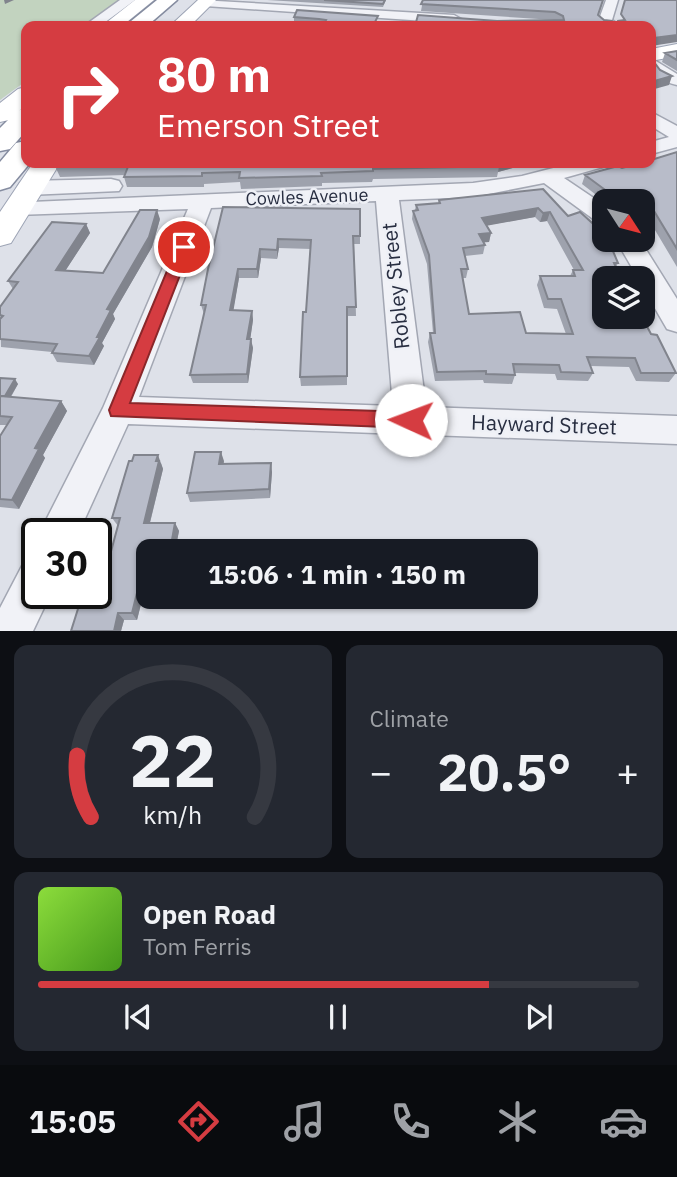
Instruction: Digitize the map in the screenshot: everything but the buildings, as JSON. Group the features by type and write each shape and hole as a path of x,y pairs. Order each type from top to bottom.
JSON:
{"highway":[{"path":"141,21 168,0"},
{"path":"165,21 199,3"},
{"path":"0,143 12,116"},
{"path":"14,192 21,167"}],"main road":[{"path":"118,21 146,0"},
{"path":"183,21 199,3"},
{"path":"0,236 14,192 40,168"}],"street":[{"path":"99,21 129,0"},
{"path":"398,21 405,0"},
{"path":"605,21 612,0"},
{"path":"199,3 235,2 255,6"},
{"path":"199,3 398,21 474,21"},
{"path":"662,57 660,72 677,80"},
{"path":"656,121 677,134"},
{"path":"656,147 677,141"},
{"path":"523,168 592,209"},
{"name":"Cowles Avenue","path":"14,192 203,201 387,195 473,190 541,178 578,168"},
{"path":"14,192 111,186"},
{"name":"Robley Street","path":"387,195 411,420"},
{"path":"66,518 118,410 203,201"},
{"path":"635,252 677,322"},
{"name":"Hayward Street","path":"118,410 677,430"},
{"path":"11,631 22,609"}],"green space":[{"path":"0,0 134,0 106,21 21,21 21,85 0,100"}],"route":[{"path":"184,247 118,410 411,420"}]}
